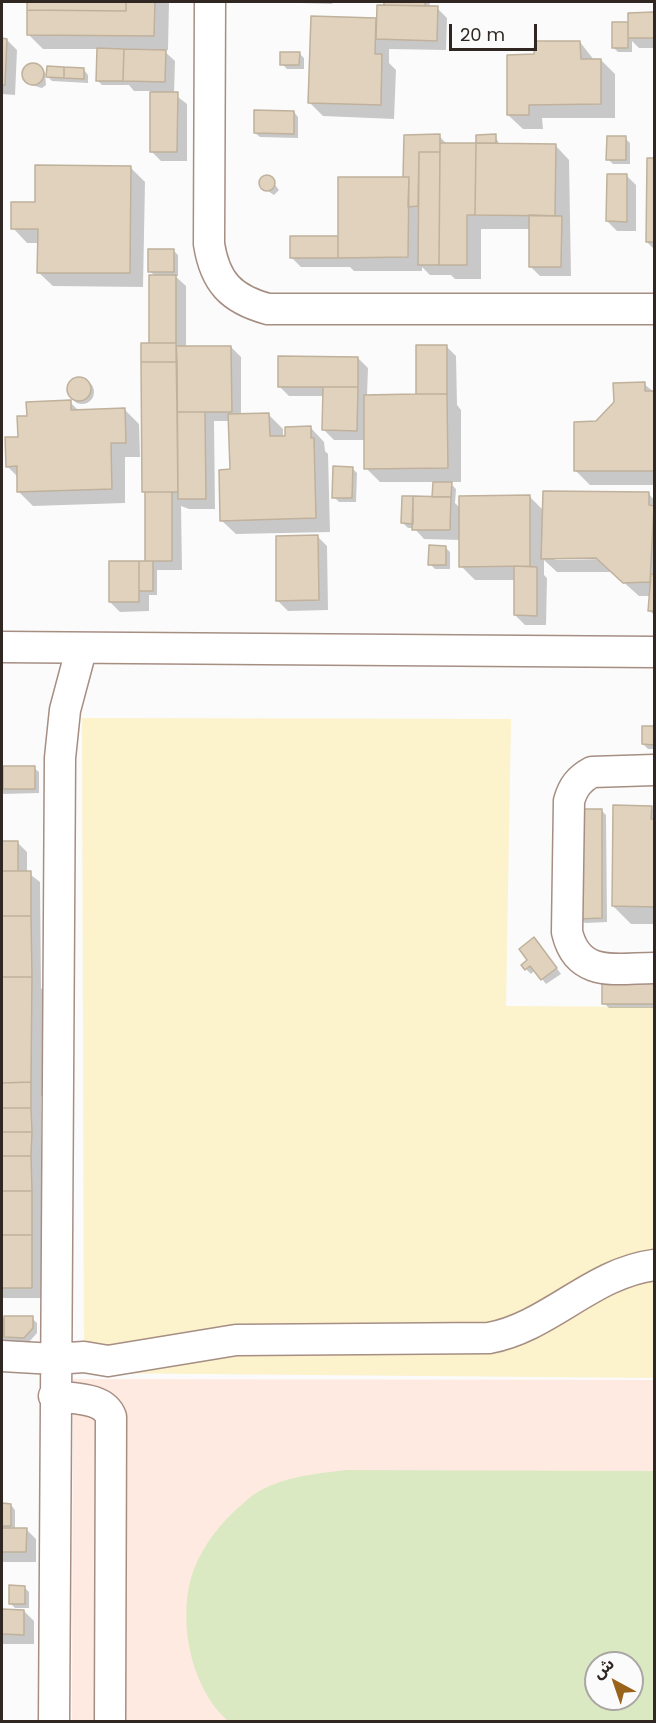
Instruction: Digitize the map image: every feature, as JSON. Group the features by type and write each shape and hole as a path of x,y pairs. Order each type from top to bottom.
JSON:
{"street":[{"path":"210,2 209,244 212,263 220,280 233,294 250,304 268,309 654,309"},
{"path":"2,647 81,650 654,652"},
{"path":"54,1722 54,1359 60,758 65,710 81,650"},
{"path":"654,770 592,772 584,777 571,792 568,801 567,932 574,952 589,965 599,969 654,968"},
{"path":"2,1356 54,1359 84,1357 108,1361 236,1340 489,1338 523,1328 626,1271 654,1265"},
{"path":"54,1396 100,1403 107,1408 111,1417 110,1722"}],"shaded area":[{"path":"73,1379 654,1380 654,1721 72,1722"}],"green space":[{"path":"345,1470 654,1471 654,1721 228,1721 204,1690 190,1650 186,1608 194,1569 219,1527 255,1494 271,1485 312,1474"}],"sand":[{"path":"82,718 511,719 506,1006 654,1007 654,1378 84,1373"}],"building":[{"path":"27,2 126,2 126,11 27,10"},
{"path":"126,2 155,2 154,36 27,35 27,10 126,11"},
{"path":"384,2 425,2 425,6 384,5"},
{"path":"377,5 438,6 437,41 376,39"},
{"path":"654,12 654,38 628,38 628,13"},
{"path":"311,16 376,18 375,54 382,54 381,105 308,103"},
{"path":"612,22 628,22 628,48 612,48"},
{"path":"2,38 7,39 5,85 2,85"},
{"path":"535,41 580,41 581,59 601,59 601,104 529,105 529,115 507,115 507,55 534,54"},
{"path":"97,48 124,49 123,81 96,81"},
{"path":"124,49 166,50 165,82 123,81"},
{"path":"280,52 300,52 299,65 280,65"},
{"path":"33,63 43,70 44,74 37,84 33,85 23,78 22,74 29,64"},
{"path":"47,66 64,67 64,78 46,77"},
{"path":"64,67 84,68 84,79 64,78"},
{"path":"150,92 178,92 177,152 150,152"},
{"path":"254,110 294,111 294,134 254,133"},
{"path":"440,134 440,152 419,152 418,206 408,207 409,177 403,177 404,135"},
{"path":"496,134 496,143 476,143 476,135"},
{"path":"607,136 626,136 626,160 606,160"},
{"path":"440,143 476,143 475,215 467,215 467,265 439,265"},
{"path":"476,143 556,144 555,216 475,215"},
{"path":"419,152 440,152 439,265 418,265"},
{"path":"647,158 654,158 654,242 646,242"},
{"path":"35,165 131,166 130,273 37,273 38,229 11,229 11,202 35,202"},
{"path":"607,174 627,174 627,222 606,221"},
{"path":"267,175 275,183 267,191 259,183"},
{"path":"338,177 409,177 408,257 338,258"},
{"path":"529,215 562,216 561,267 529,267"},
{"path":"290,236 338,236 338,258 290,258"},
{"path":"148,249 174,249 174,272 148,272"},
{"path":"149,275 176,275 176,343 149,343"},
{"path":"141,343 176,343 177,362 141,362"},
{"path":"416,345 447,345 447,394 416,394"},
{"path":"176,346 231,346 232,412 177,412"},
{"path":"278,356 358,357 358,387 278,387"},
{"path":"141,362 177,362 178,492 142,492"},
{"path":"79,377 88,380 91,389 88,398 79,401 70,398 67,389 70,380"},
{"path":"645,382 645,391 654,391 654,471 574,471 574,422 596,421 614,402 613,383"},
{"path":"323,387 358,387 357,431 322,430"},
{"path":"447,394 448,468 364,469 364,395"},
{"path":"71,400 71,410 125,408 126,443 111,443 112,489 17,492 17,466 6,467 5,437 18,437 17,416 27,416 26,402"},
{"path":"177,412 205,412 206,499 178,499"},
{"path":"269,413 270,436 285,436 285,427 311,426 311,438 314,438 316,518 220,521 219,470 230,469 228,414"},
{"path":"333,466 353,467 352,498 332,498"},
{"path":"433,482 452,482 451,497 432,497"},
{"path":"543,491 649,492 649,505 654,506 650,582 623,583 596,558 541,559"},
{"path":"145,492 172,492 172,561 145,561"},
{"path":"530,495 530,566 459,567 459,496"},
{"path":"402,496 413,496 413,524 401,523"},
{"path":"413,496 451,497 450,530 412,530"},
{"path":"318,535 319,600 276,601 276,536"},
{"path":"429,545 446,546 446,565 428,565"},
{"path":"109,561 139,561 139,602 109,602"},
{"path":"139,561 153,561 153,591 139,591"},
{"path":"514,566 537,567 537,616 514,615"},
{"path":"651,574 654,574 654,611 648,611"},
{"path":"642,726 654,726 654,745 642,744"},
{"path":"3,766 35,766 35,789 3,789"},
{"path":"613,805 652,806 654,907 612,906"},
{"path":"578,809 602,809 602,918 579,919"},
{"path":"2,841 18,841 18,871 2,871"},
{"path":"2,871 31,871 31,916 2,916"},
{"path":"2,916 31,916 32,977 2,977"},
{"path":"534,937 557,968 541,980 530,966 525,970 521,965 527,960 519,949"},
{"path":"2,977 32,977 31,1082 2,1083"},
{"path":"602,979 654,979 654,1004 602,1004"},
{"path":"31,1082 31,1108 2,1108 2,1083"},
{"path":"2,1108 31,1108 32,1132 2,1132"},
{"path":"2,1132 32,1132 31,1156 2,1156"},
{"path":"2,1156 31,1156 32,1191 2,1191"},
{"path":"2,1191 32,1191 32,1235 2,1235"},
{"path":"2,1235 32,1235 32,1288 2,1288"},
{"path":"4,1316 33,1316 33,1328 24,1338 4,1337"},
{"path":"2,1503 11,1504 11,1526 2,1526"},
{"path":"2,1528 27,1528 26,1552 2,1552"},
{"path":"9,1585 25,1586 25,1604 9,1604"},
{"path":"2,1609 24,1610 24,1635 2,1634"}]}
